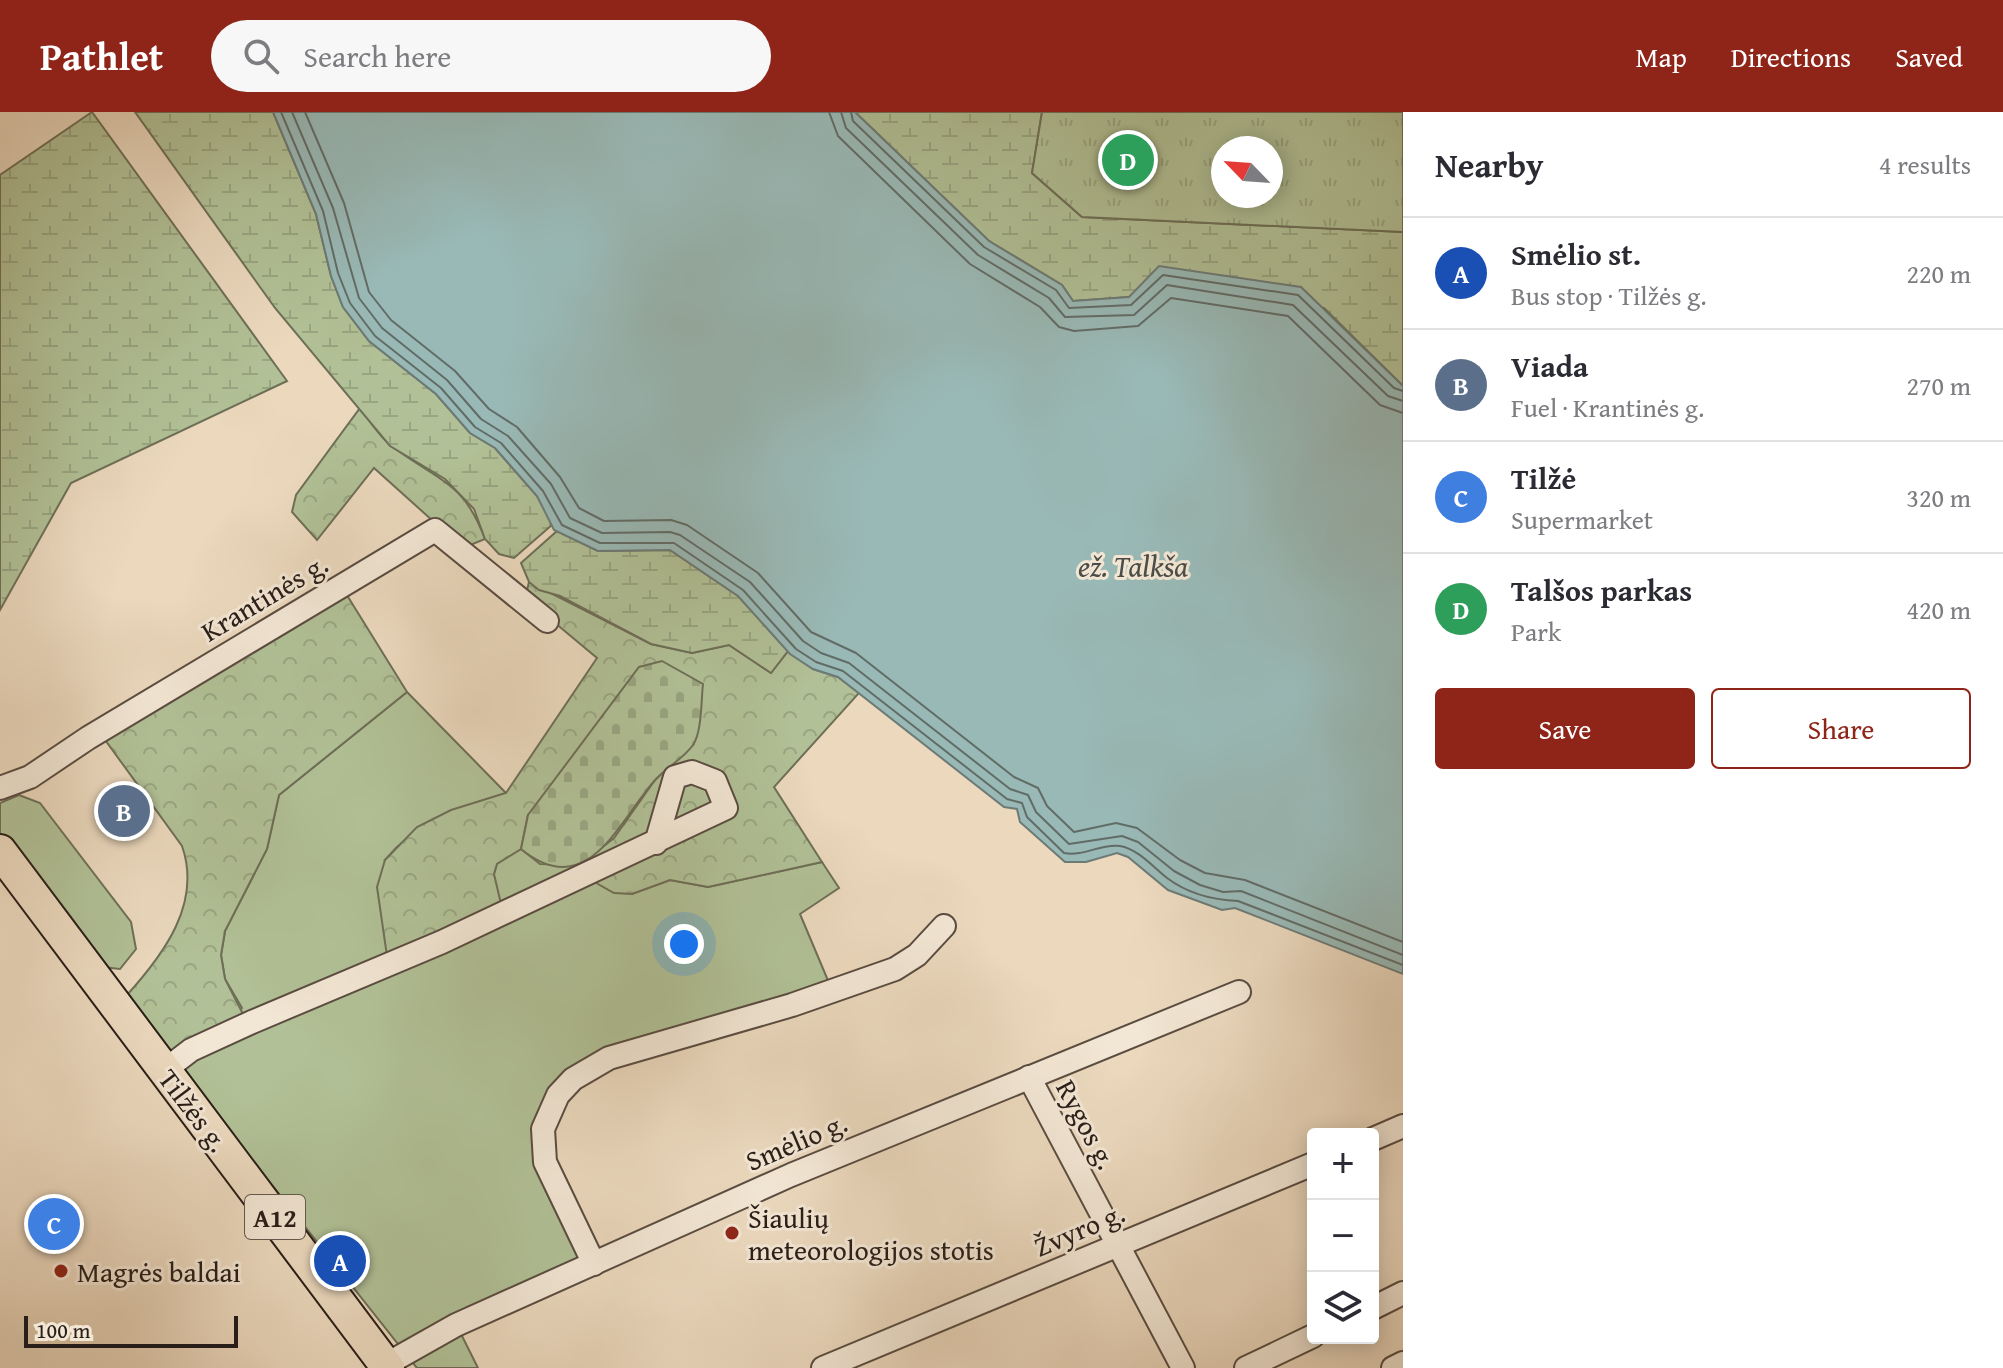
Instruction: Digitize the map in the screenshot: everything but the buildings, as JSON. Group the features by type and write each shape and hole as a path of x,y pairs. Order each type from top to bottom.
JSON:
{"highway":[{"name":"Tilžės g.","path":"0,851 386,1366"}],"street":[{"name":"Krantinės g.","path":"0,788 30,777 88,738 435,530 547,621"},
{"path":"165,1070 191,1050 442,942 656,843 726,808 715,781 692,772 675,777 656,843"},
{"path":"594,1264 545,1162 543,1129 558,1095 573,1079 609,1058 792,1005 895,969 917,955 944,926"},
{"name":"Smėlio g.","path":"386,1366 456,1325 791,1175 1239,992"},
{"name":"Rygos g.","path":"1029,1077 1183,1368"},
{"path":"1379,1136 1403,1126"},
{"name":"Žvyro g.","path":"823,1368 1307,1166"},
{"path":"1379,1305 1403,1293"},
{"path":"1246,1368 1307,1339"}],"green space":[{"path":"92,112 287,381 71,483 0,610 0,175"},
{"path":"135,112 273,112 316,214 331,276 343,307 369,341 436,394 470,433 495,448 537,496 553,524 514,558 499,554 485,539 474,509 445,479 390,446 275,308"},
{"path":"855,112 1042,112 1032,173 1082,217 1403,232 1403,386 1324,308 1129,297 1073,301 1062,285 989,241"},
{"path":"1042,112 1403,112 1403,232 1082,217 1032,173"},
{"path":"360,408 388,443 458,493 477,520 485,539 463,548 374,468 317,540 292,512 296,495"},
{"path":"557,531 598,551 670,550 738,596 788,651 771,673 729,645 692,653 651,644 560,596 539,590 529,582 521,563"},
{"path":"529,582 651,644 692,653 729,645 771,673 788,651 813,669 838,677 859,693 774,787 822,862 708,887 670,880 632,894 614,893 598,884 580,865 614,838 655,780 694,744 528,815 521,849 497,864 494,874 501,904 387,956 377,887 385,860 417,827 451,810 506,793 597,658 525,598"},
{"path":"345,592 407,692 279,795 267,849 225,931 221,955 225,979 244,1016 169,1055 127,995 154,962 176,926 187,888 187,867 182,846 103,737"},
{"path":"662,661 703,684 700,724 693,745 656,779 600,850 583,862 565,867 545,863 521,849 528,815 639,667"},
{"path":"407,692 506,793 455,810 425,825 385,860 494,874 497,863 521,849 540,864 580,865 632,894 670,880 708,887 822,862 839,888 800,914 832,990 573,1079 544,1129 594,1264 457,1326 478,1368 417,1368 169,1055 242,1008 225,979 221,955 225,931 267,849 279,795"},
{"path":"19,795 40,803 131,922 136,949 120,969 102,967 0,833 0,803"}],"water":[{"name":"ež. Talkša","path":"273,112 855,112 989,241 1062,285 1073,301 1129,297 1159,266 1301,287 1403,386 1403,974 1235,908 1222,910 1168,890 1128,857 1117,853 1086,862 1065,862 1020,822 1017,809 1004,807 838,677 813,669 790,654 738,596 670,550 598,551 554,530 537,496 495,448 470,433 436,394 369,341 343,307 331,276 316,214"}],"place":[{"name":"Talšos parkas","path":"1128,160"},
{"name":"Viada","path":"124,811"},
{"name":"Tilžė","path":"54,1224"},
{"name":"Šiaulių meteorologijos stotis","path":"732,1233"},
{"name":"Smėlio st.","path":"340,1261"},
{"name":"Magrės baldai","path":"61,1271"}]}
